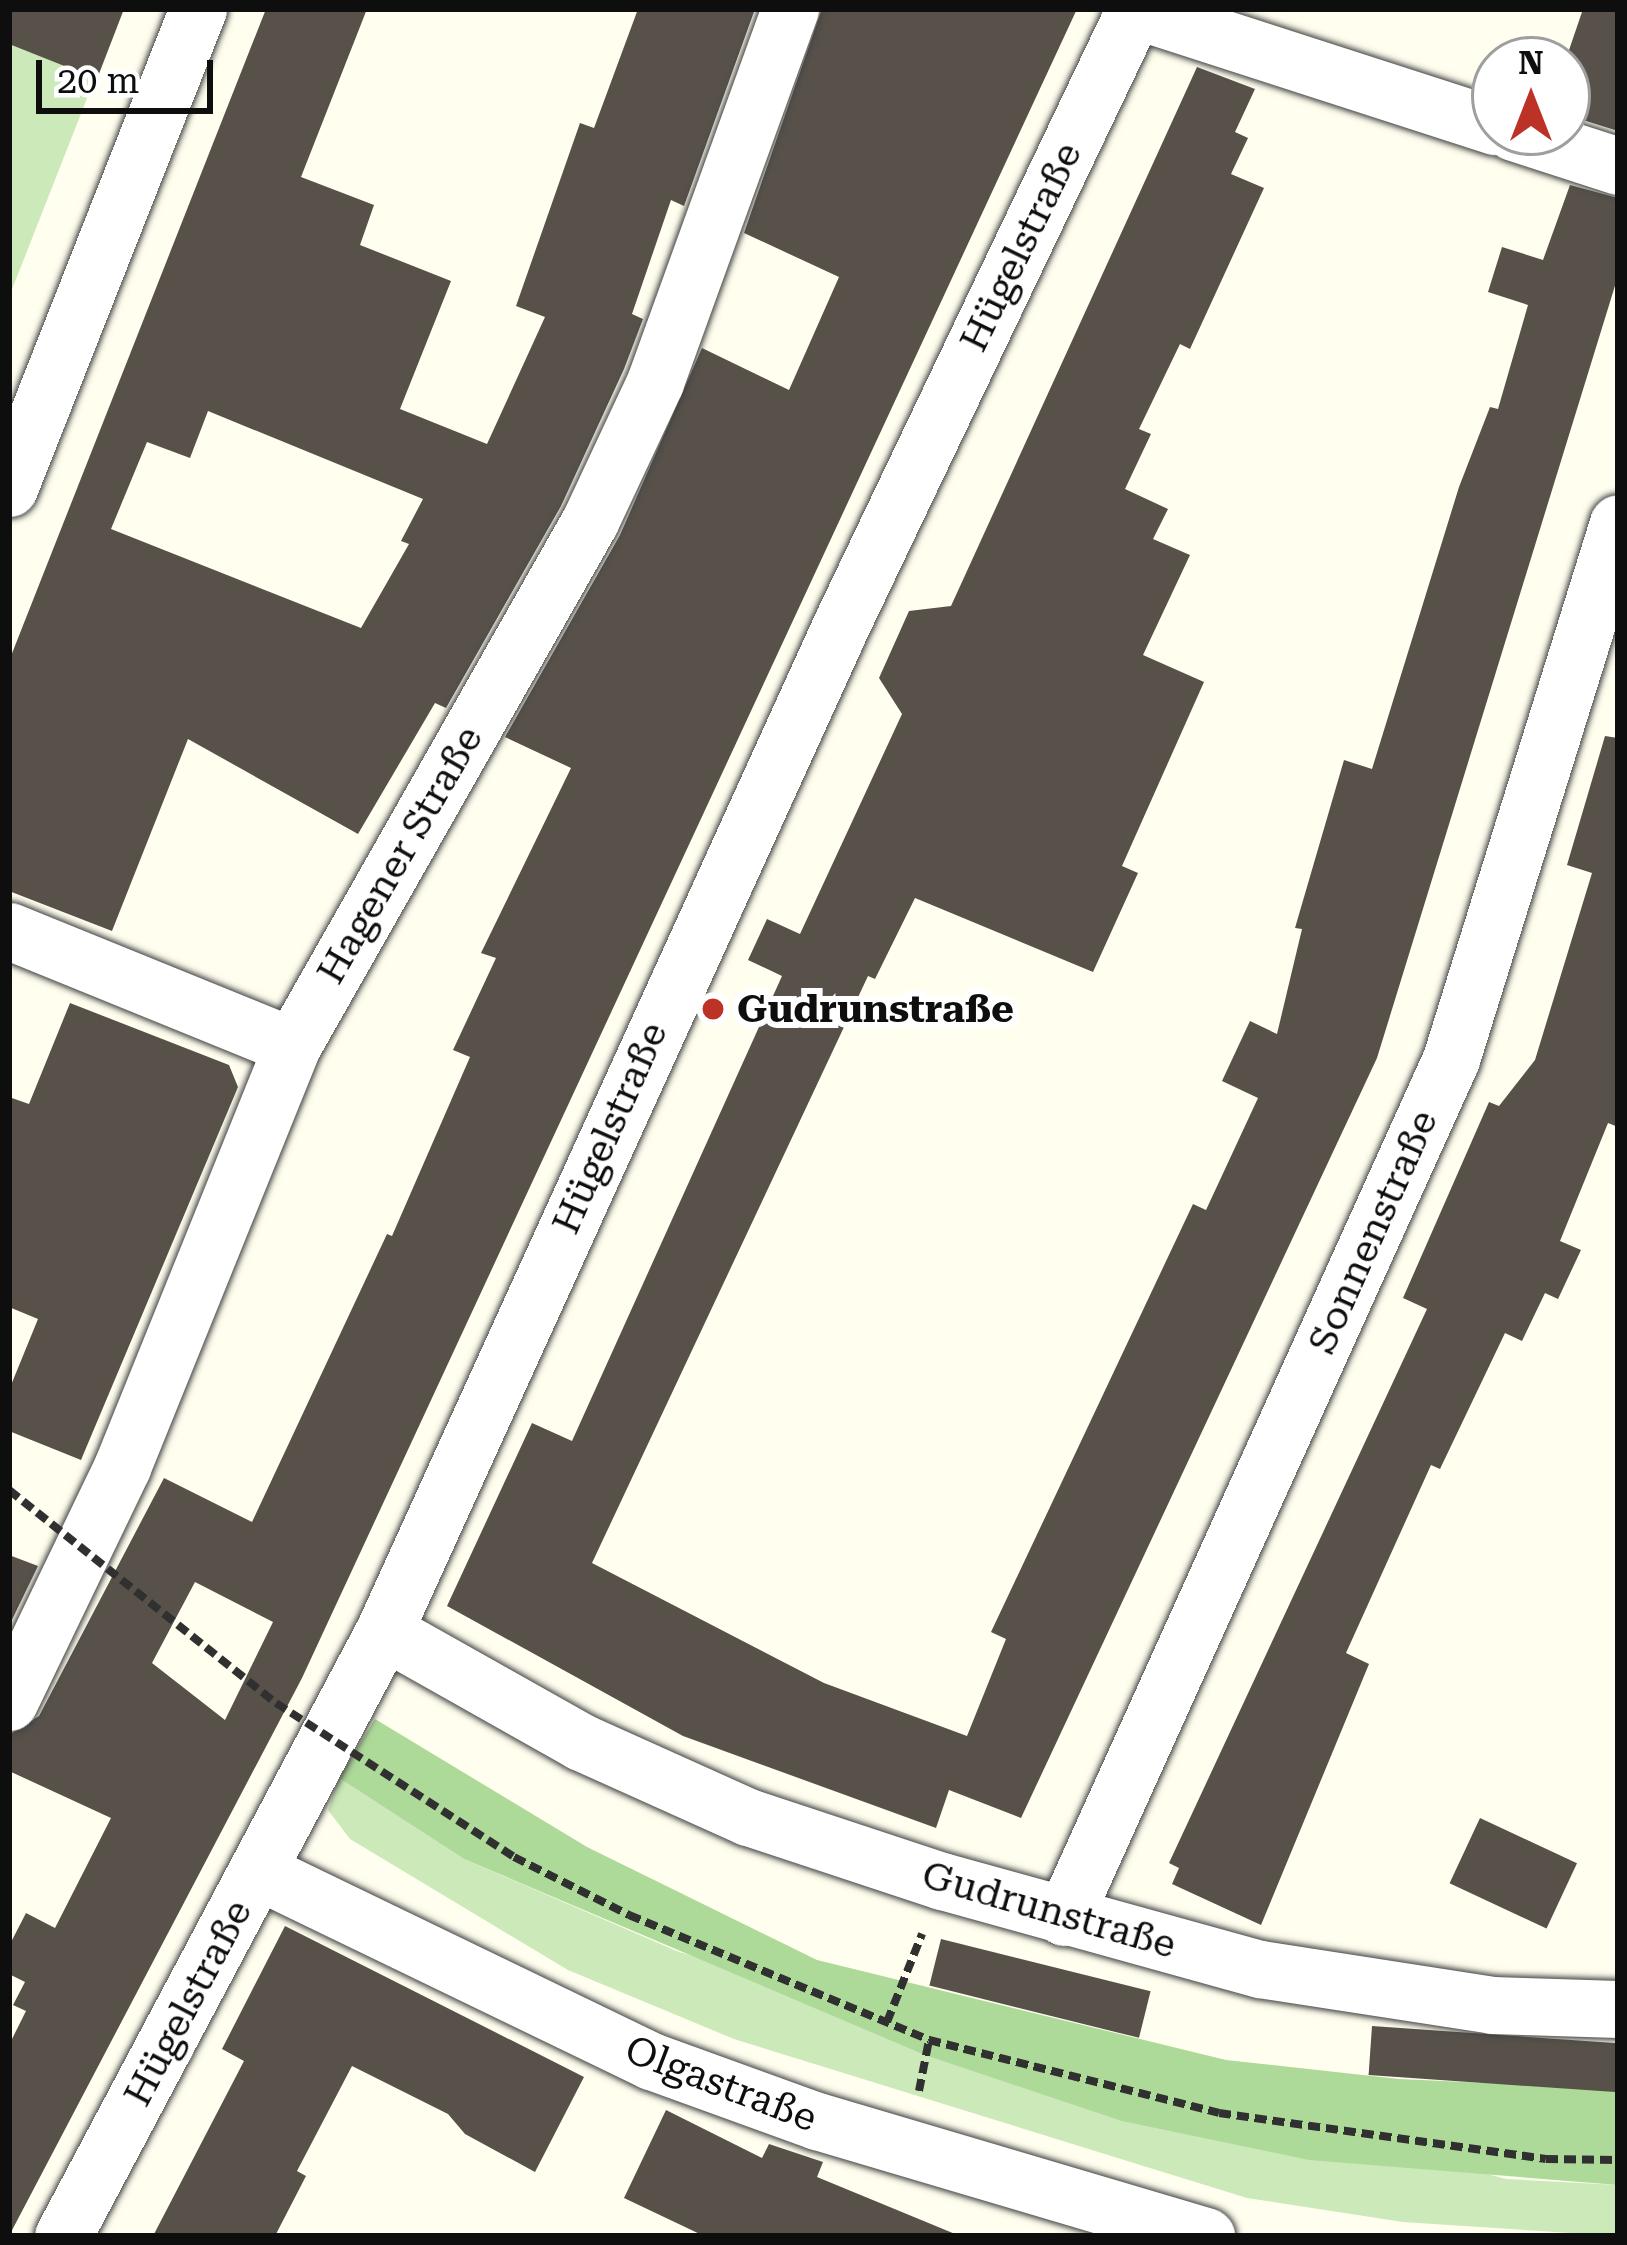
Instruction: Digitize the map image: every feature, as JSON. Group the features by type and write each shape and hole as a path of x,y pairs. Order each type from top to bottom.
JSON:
{"street":[{"path":"9,488 198,9"},
{"name":"Hagener Straße","path":"9,1702 122,1467 292,1046 590,521 655,382 790,9"},
{"path":"1135,10 1471,118"},
{"name":"Hügelstraße","path":"63,2236 384,1631 821,668 1135,10"},
{"path":"1587,156 1618,166"},
{"name":"Sonnenstraße","path":"1064,1917 1451,1059 1618,523"},
{"path":"9,932 292,1046"},
{"name":"Gudrunstraße","path":"384,1631 644,1771 748,1817 942,1881 1260,1969 1492,2005 1618,2009"},
{"name":"Olgastraße","path":"258,1871 651,2061 862,2136 1206,2236"}],"path":[{"path":"9,1490 275,1703 514,1857 629,1915 928,2040 1219,2114 1546,2159 1618,2160"},
{"path":"887,2022 942,1881"}],"green space":[{"path":"9,44 95,78 9,297"},
{"path":"375,1719 587,1847 817,1960 1226,2060 1399,2079 1618,2089 1618,2185 1309,2160 1122,2121 925,2055 464,1859 339,1778"},
{"path":"339,1778 464,1859 679,1952 1506,2179 1618,2185 1618,2236 1403,2222 1247,2198 734,2039 568,1970 350,1839 328,1810"}],"building":[{"path":"9,9 124,9 97,79 9,44"},
{"path":"266,9 367,9 301,177 374,205 360,245 451,281 400,409 487,444 545,317 516,306 580,123 594,128 638,9 755,9 684,206 671,200 632,314 643,319 624,369 561,506 446,708 435,703 358,834 188,739 112,931 9,891 9,661","holes":["208,411 423,499 401,541 409,544 361,628 111,529 147,442 190,458"]},
{"path":"822,9 1077,9 302,1678 9,2236 9,2045 26,2011 13,2005 25,1982 9,1974 9,1946 26,1913 55,1928 111,1818 9,1771 9,1735 39,1716 164,1478 252,1522 387,1234 392,1236 470,1057 453,1050 496,958 481,953 571,768 505,737 620,535 702,348 789,390 839,277 744,233","holes":["195,1582 273,1622 225,1720 152,1663"]},
{"path":"1583,9 1618,9 1618,131 1591,123 1591,36 1574,36"},
{"path":"1197,67 1255,89 1235,132 1248,138 1231,174 1264,188 1190,349 1180,344 1139,429 1151,434 1125,489 1168,509 1153,539 1190,555 1143,655 1204,682 1122,866 1138,873 1093,972 915,898 875,979 868,976 592,1563 824,1683 967,1736 1006,1639 991,1632 1193,1204 1206,1210 1258,1098 1222,1081 1250,1021 1277,1034 1302,929 1295,928 1344,760 1372,769 1459,487 1490,407 1498,409 1528,305 1488,292 1502,247 1543,260 1570,185 1618,198 1618,276 1377,1058 1021,1818 949,1790 936,1828 683,1736 447,1606 532,1423 572,1441 782,976 748,960 767,919 800,934 902,714 879,678 909,611 951,606"},
{"path":"1605,736 1618,738 1618,1127 1608,1123 1560,1241 1581,1250 1558,1299 1545,1293 1522,1341 1505,1333 1440,1469 1431,1465 1346,1653 1369,1664 1261,1925 1172,1884 1179,1868 1169,1863 1427,1309 1403,1298 1489,1102 1499,1106 1535,1060 1592,873 1567,865"},
{"path":"70,1003 229,1065 238,1087 81,1460 9,1431 9,1390 38,1319 9,1307 9,1097 29,1104"},
{"path":"9,1555 38,1566 9,1626"},
{"path":"1480,1818 1577,1863 1547,1928 1450,1883"},
{"path":"285,1926 584,2077 535,2172 465,2134 448,2114 352,2066 297,2171 306,2176 275,2236 153,2236 244,2061 222,2049"},
{"path":"941,1939 1151,1991 1139,2038 929,1986"},
{"path":"1372,2026 1618,2043 1615,2092 1369,2075"},
{"path":"666,2110 762,2158 769,2144 823,2162 817,2177 960,2236 704,2236 624,2198"}],"place":[{"name":"Gudrunstraße","path":"713,1009"}]}
